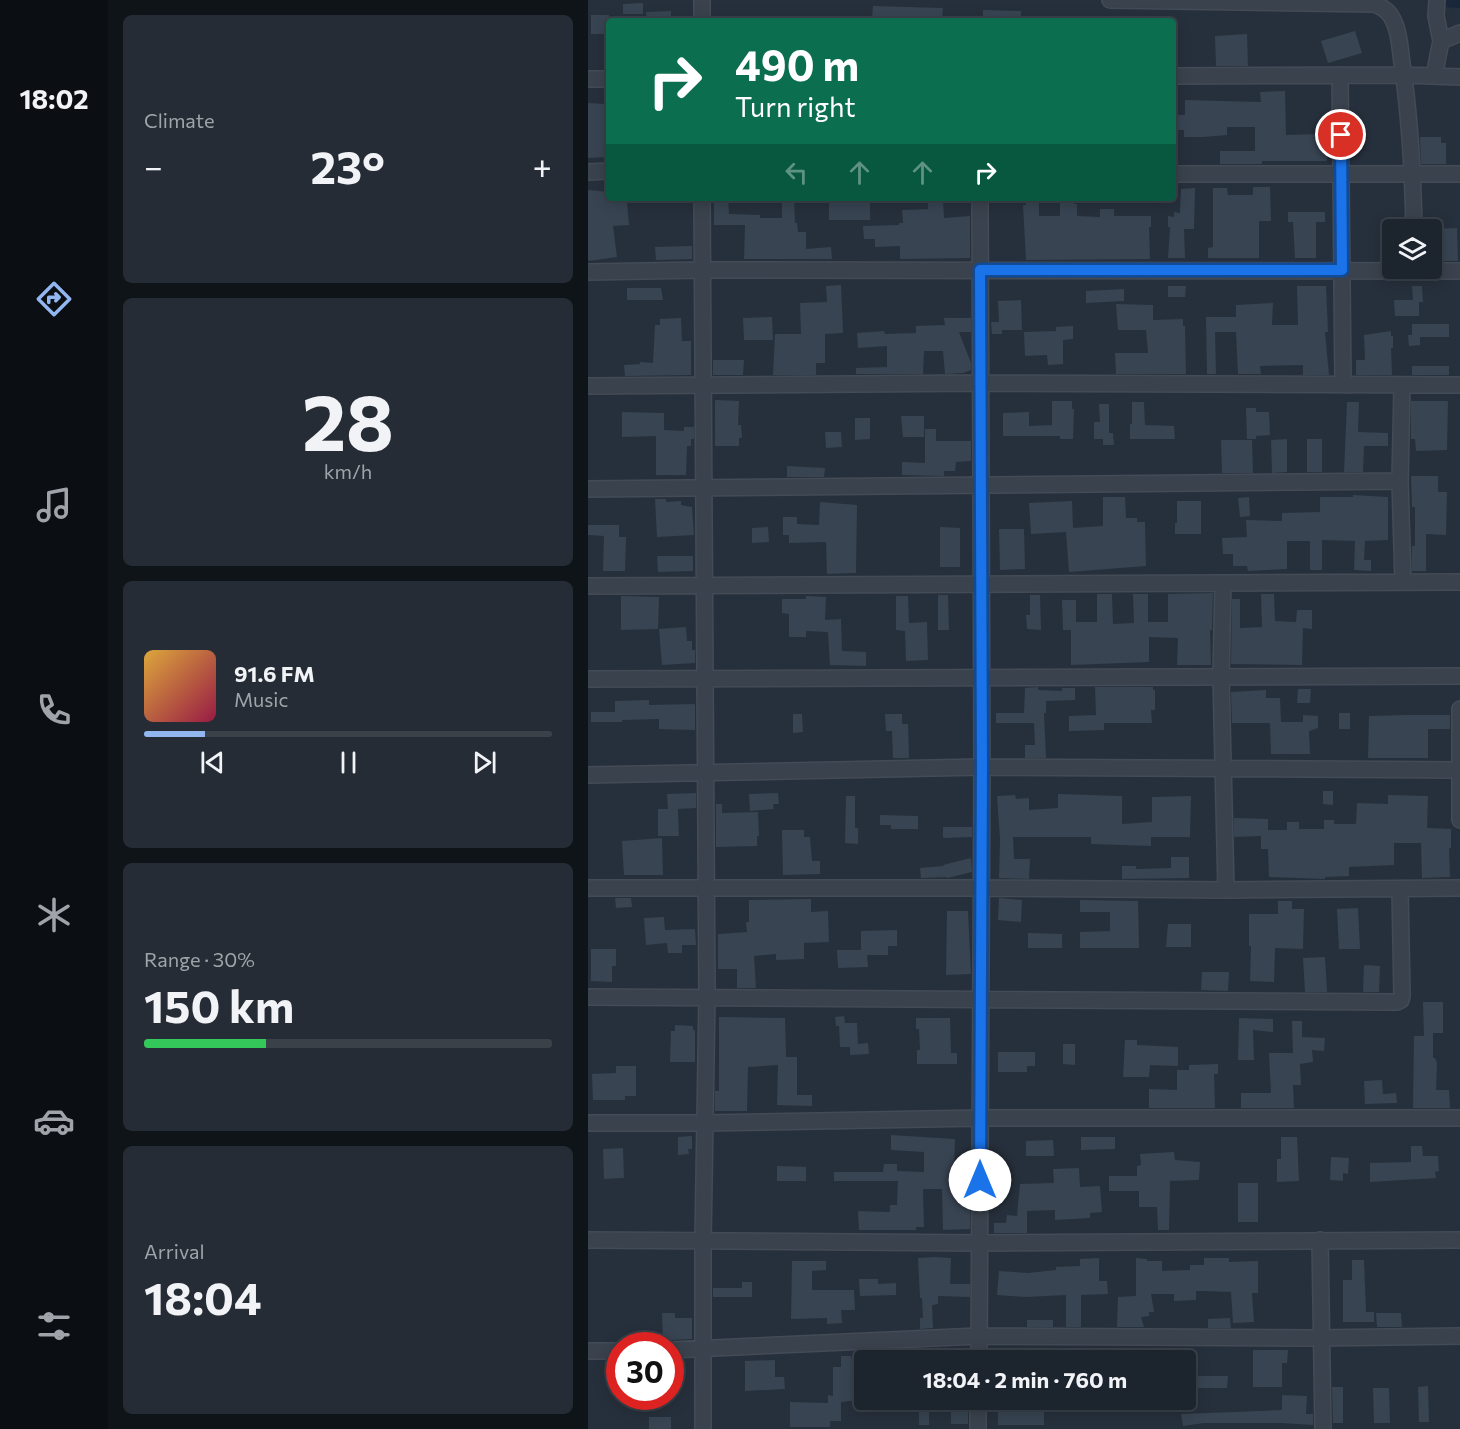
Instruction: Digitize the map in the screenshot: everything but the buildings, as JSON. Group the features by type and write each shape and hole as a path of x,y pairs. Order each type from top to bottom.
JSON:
{"street":[{"path":"702,0 702,18"},
{"path":"1110,0 1375,4 1391,15 1396,25 1404,75 1413,174 1414,219"},
{"path":"1434,76 1441,41 1436,16 1437,0"},
{"path":"1441,41 1460,33"},
{"path":"1340,75 1342,385"},
{"path":"1176,76 1460,77"},
{"path":"588,79 606,79"},
{"path":"588,172 606,171"},
{"path":"1176,174 1460,174"},
{"path":"702,201 708,998 703,1242 703,1429"},
{"path":"979,1350 982,767 980,201"},
{"path":"588,272 1382,270"},
{"path":"1442,271 1460,271"},
{"path":"588,386 981,383 1460,385"},
{"path":"1342,385 1402,387 1460,385"},
{"path":"1402,387 1400,481 1403,582"},
{"path":"588,489 1400,481"},
{"path":"588,586 1460,582"},
{"path":"1223,583 1221,677 1226,890"},
{"path":"588,679 1460,676"},
{"path":"1460,710 1460,820"},
{"path":"588,775 982,767 1460,770"},
{"path":"588,888 1226,890 1460,888"},
{"path":"588,997 1397,1002 1402,996 1400,889"},
{"path":"588,1123 980,1118 1460,1118"},
{"path":"588,1240 980,1243 1460,1240"},
{"path":"1320,1240 1323,1429"},
{"path":"684,1350 979,1336 1320,1338 1460,1336"},
{"path":"588,1352 606,1351"},
{"path":"978,1410 978,1429"}],"waterway":[{"path":"1445,0 1460,1"}],"route":[{"path":"980,1180 982,767 980,270 1342,270 1341,135"}]}
